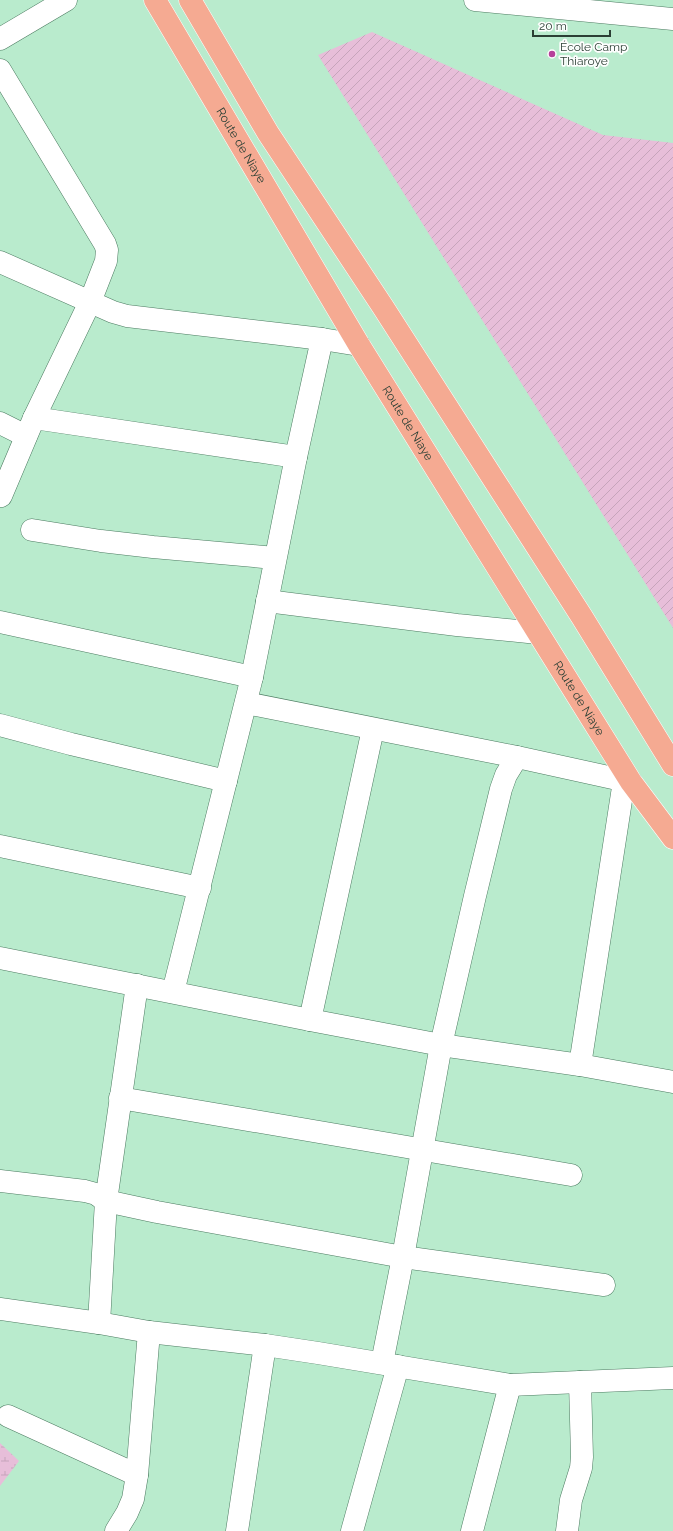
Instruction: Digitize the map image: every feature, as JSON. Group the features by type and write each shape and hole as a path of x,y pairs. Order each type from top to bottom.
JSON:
{"main road":[{"name":"Route de Niaye","path":"154,0 359,345 628,781 673,838"},
{"path":"190,0 268,133 383,307 582,617 673,765"}],"street":[{"path":"0,39 66,0"},
{"path":"475,0 673,19"},
{"path":"0,70 107,250 106,261 90,302 30,427 1,496"},
{"path":"0,262 113,312 142,319 322,339 359,345"},
{"path":"173,992 252,677 275,558 322,339"},
{"path":"0,424 296,457"},
{"path":"32,530 101,541 275,558"},
{"path":"267,601 457,625 538,633"},
{"path":"0,622 252,677"},
{"path":"246,703 517,757 628,781 580,1065"},
{"path":"0,725 71,744 226,781"},
{"path":"310,1020 373,729"},
{"path":"352,1531 390,1365 403,1258 421,1150 441,1045 501,789 506,776 517,757"},
{"path":"0,846 200,888"},
{"path":"0,958 441,1045 580,1065 673,1082"},
{"path":"99,1323 106,1201 137,985"},
{"path":"120,1098 571,1175"},
{"path":"0,1181 85,1191 96,1194 106,1201 157,1212 403,1258 604,1285"},
{"path":"0,1309 99,1323 149,1332 265,1345 510,1385 673,1378"},
{"path":"116,1531 127,1513 133,1499 137,1475 149,1332"},
{"path":"237,1531 265,1345"},
{"path":"567,1531 571,1500 581,1468 582,1458 580,1382"},
{"path":"472,1531 510,1385"},
{"path":"8,1416 137,1475"}],"green space":[{"path":"372,32 603,135 673,143 673,628 318,55"},
{"path":"0,1443 19,1461 0,1486"}],"place":[{"name":"École Camp Thiaroye","path":"552,54"}]}
